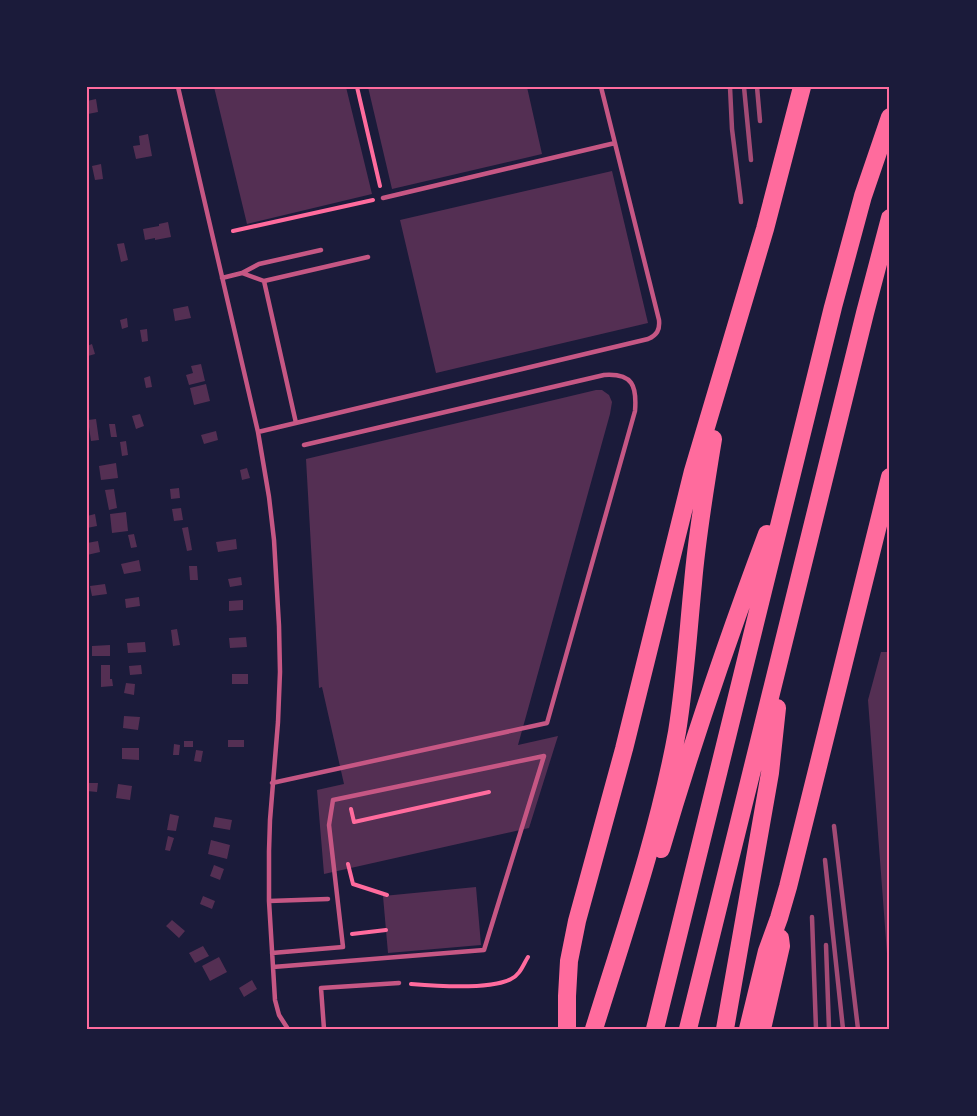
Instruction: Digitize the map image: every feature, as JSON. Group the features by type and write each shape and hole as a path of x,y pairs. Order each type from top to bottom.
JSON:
{"highway":[{"path":"567,1029 569,961 577,921 624,749 693,471 765,229 802,87"},
{"path":"655,1029 851,240 863,196 890,117"},
{"path":"688,1029 890,218"},
{"path":"594,1029 651,841 676,732 683,690 699,527 726,363"},
{"path":"606,1029 681,781 731,630 798,451"},
{"path":"748,1029 853,632 890,477"},
{"path":"725,1029 770,773 784,639"},
{"path":"762,1029 780,946 779,918"}],"lane":[{"path":"178,87 258,432 274,540 280,672 269,830 269,901 275,1000 279,1015 288,1029"},
{"path":"258,432 648,339 657,334 659,320 601,87"},
{"path":"383,198 615,143"},
{"path":"222,278 243,273 259,264 321,250"},
{"path":"243,273 264,281 368,258"},
{"path":"264,281 296,423"},
{"path":"272,783 547,723 635,411 636,396 632,383 627,379 618,375 604,375 304,446"},
{"path":"272,953 343,946 329,825 333,800 544,756 484,950 273,967"},
{"path":"269,901 328,899"},
{"path":"324,1029 321,988 399,983"}],"path":[{"path":"233,231 383,198 357,87"},
{"path":"350,803 354,822 489,792"},
{"path":"348,862 353,884 387,895"},
{"path":"399,983 434,986 494,985 511,980 518,974 528,957"}],"building":[{"path":"214,87 346,87 372,194 247,224"},
{"path":"368,87 527,87 542,154 392,189"},
{"path":"96,99 98,112 88,114 87,101"},
{"path":"148,134 152,156 136,159 133,146 140,145 139,136"},
{"path":"101,164 103,179 95,180 92,166"},
{"path":"612,171 648,323 436,373 400,220"},
{"path":"168,222 171,237 145,240 143,229"},
{"path":"124,243 128,260 121,262 117,244"},
{"path":"188,306 191,318 175,321 173,309"},
{"path":"127,318 128,327 122,329 120,320"},
{"path":"147,329 148,341 142,342 140,330"},
{"path":"92,344 95,354 88,356 87,346"},
{"path":"201,364 205,381 189,385 186,375 193,373 191,366"},
{"path":"150,376 152,387 146,388 144,378"},
{"path":"206,384 210,401 194,405 190,388"},
{"path":"602,390 609,395 612,402 610,414 518,745 558,736 529,828 324,874 317,790 344,784 322,687 319,688 306,459"},
{"path":"140,414 144,426 136,429 132,416"},
{"path":"96,419 99,440 91,441 88,420"},
{"path":"109,424 115,424 117,437 111,437"},
{"path":"216,431 218,440 204,444 201,435"},
{"path":"126,441 128,455 122,456 120,442"},
{"path":"116,463 118,478 101,480 99,466"},
{"path":"247,468 250,478 242,480 240,470"},
{"path":"179,488 180,498 171,499 170,489"},
{"path":"114,489 117,508 109,510 105,490"},
{"path":"181,508 183,520 174,521 172,509"},
{"path":"126,512 128,531 112,533 110,514"},
{"path":"95,514 97,526 87,528 87,516"},
{"path":"188,527 192,550 187,551 182,528"},
{"path":"134,534 137,547 131,548 128,535"},
{"path":"236,539 237,549 218,552 216,542"},
{"path":"98,541 100,552 87,555 87,543"},
{"path":"139,560 141,571 124,574 121,564"},
{"path":"189,566 197,566 198,580 190,580"},
{"path":"241,577 242,585 230,587 228,579"},
{"path":"105,584 107,594 92,596 90,586"},
{"path":"139,597 140,606 126,608 125,599"},
{"path":"243,600 243,610 229,611 229,601"},
{"path":"177,629 180,645 173,646 171,630"},
{"path":"246,637 247,647 230,648 229,638"},
{"path":"145,642 146,652 128,653 127,643"},
{"path":"110,645 110,656 92,656 92,646"},
{"path":"881,652 890,652 890,967 888,967 868,700"},
{"path":"101,665 110,665 110,679 112,679 113,686 101,687"},
{"path":"141,665 142,674 130,675 129,666"},
{"path":"232,674 248,674 248,684 232,684"},
{"path":"126,683 135,684 134,695 124,693"},
{"path":"124,716 140,717 138,730 123,728"},
{"path":"228,740 244,740 244,747 228,747"},
{"path":"184,741 193,741 193,747 184,747"},
{"path":"174,744 180,745 179,755 173,755"},
{"path":"122,748 139,748 139,760 122,759"},
{"path":"196,750 203,751 201,762 194,761"},
{"path":"87,783 98,783 97,792 87,791"},
{"path":"118,784 132,786 130,800 116,798"},
{"path":"170,814 179,816 176,831 167,830"},
{"path":"215,817 232,820 230,830 213,827"},
{"path":"168,836 174,838 170,851 165,850"},
{"path":"211,840 230,845 227,859 208,854"},
{"path":"214,865 224,869 220,880 210,876"},
{"path":"476,887 481,945 388,953 383,896"},
{"path":"203,896 215,901 212,909 200,904"},
{"path":"172,920 185,931 179,938 166,926"},
{"path":"203,946 209,956 195,963 189,953"},
{"path":"219,957 227,972 210,981 202,966"},
{"path":"252,980 257,989 244,997 239,988"}],"railway":[{"path":"730,87 732,129 741,202"},
{"path":"744,87 751,160"},
{"path":"757,87 760,121"},
{"path":"834,826 858,1029"},
{"path":"825,860 843,1029"},
{"path":"812,917 816,1029"},
{"path":"826,945 829,1029"}]}
